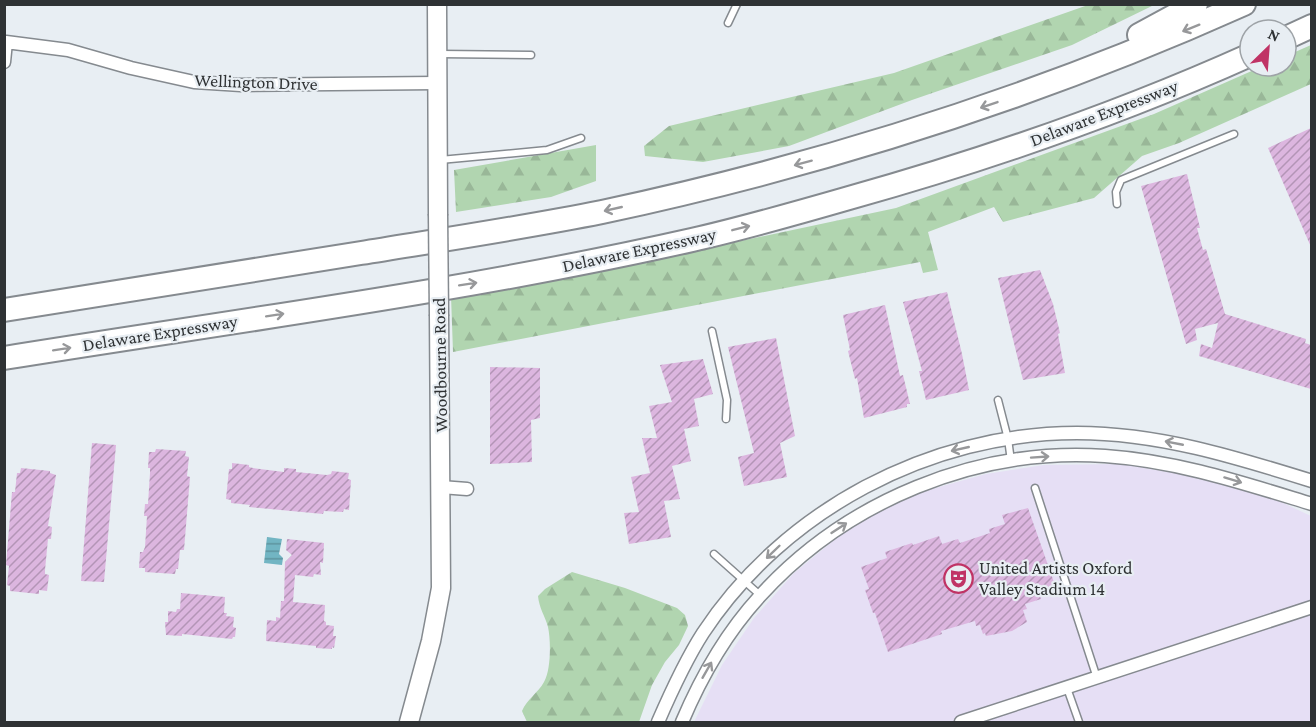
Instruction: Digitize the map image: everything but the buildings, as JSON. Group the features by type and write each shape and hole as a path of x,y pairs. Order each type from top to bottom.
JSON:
{"highway":[{"path":"1024,92 1196,4"},
{"path":"4,310 530,226 601,212 764,173 931,124 1024,92 1122,56 1244,4"},
{"name":"Delaware Expressway","path":"4,358 499,279 696,239 780,218 968,163 1147,98 1238,59"}],"main road":[{"name":"Woodbourne Road","path":"409,723 431,641 441,588 436,4"}],"street":[{"name":"Wellington Drive","path":"4,63 5,42 68,50 131,68 194,82 241,85 437,83"},
{"path":"658,723 675,683 704,632 744,581 781,545 821,513 884,477 942,453 1008,439 1076,433 1162,440 1227,455 1311,481"},
{"path":"682,723 707,669 760,595 816,544 855,518 934,480 1011,461 1071,455 1148,460 1177,465 1311,504"},
{"path":"441,487 467,489"},
{"path":"961,723 1311,608"}],"lane":[{"path":"728,23 737,4"},
{"path":"437,54 531,55"},
{"path":"1118,204 1116,192 1121,180 1234,134"},
{"path":"438,160 547,150 581,138"},
{"path":"712,331 727,400 726,419"},
{"path":"998,400 1011,461"},
{"path":"1035,488 1097,678"},
{"path":"714,554 760,595"},
{"path":"1067,688 1079,723"}],"shaded area":[{"path":"1121,464 1187,475 1266,495 1311,516 1311,722 694,722 722,665 754,618 794,573 856,522 921,492 986,474 1044,465"}],"green space":[{"path":"1088,5 1154,5 1072,45 912,100 789,146 703,162 645,156 644,146 669,126 894,73"},
{"path":"1311,45 1311,84 1179,143 1142,156 1094,198 1003,222 994,207 928,232 938,270 923,273 920,262 453,352 451,296 609,269 896,208 1154,114 1238,77 1298,78 1298,51"},
{"path":"596,145 596,181 551,197 456,212 454,170"},
{"path":"572,572 625,588 677,608 685,615 688,626 679,645 665,662 652,685 639,722 527,722 522,711 544,682 549,663 548,627 538,596"}],"water":[{"path":"267,537 282,539 279,554 283,558 282,565 264,563"}],"place":[{"name":"United Artists Oxford Valley Stadium 14","path":"958,578"}]}
